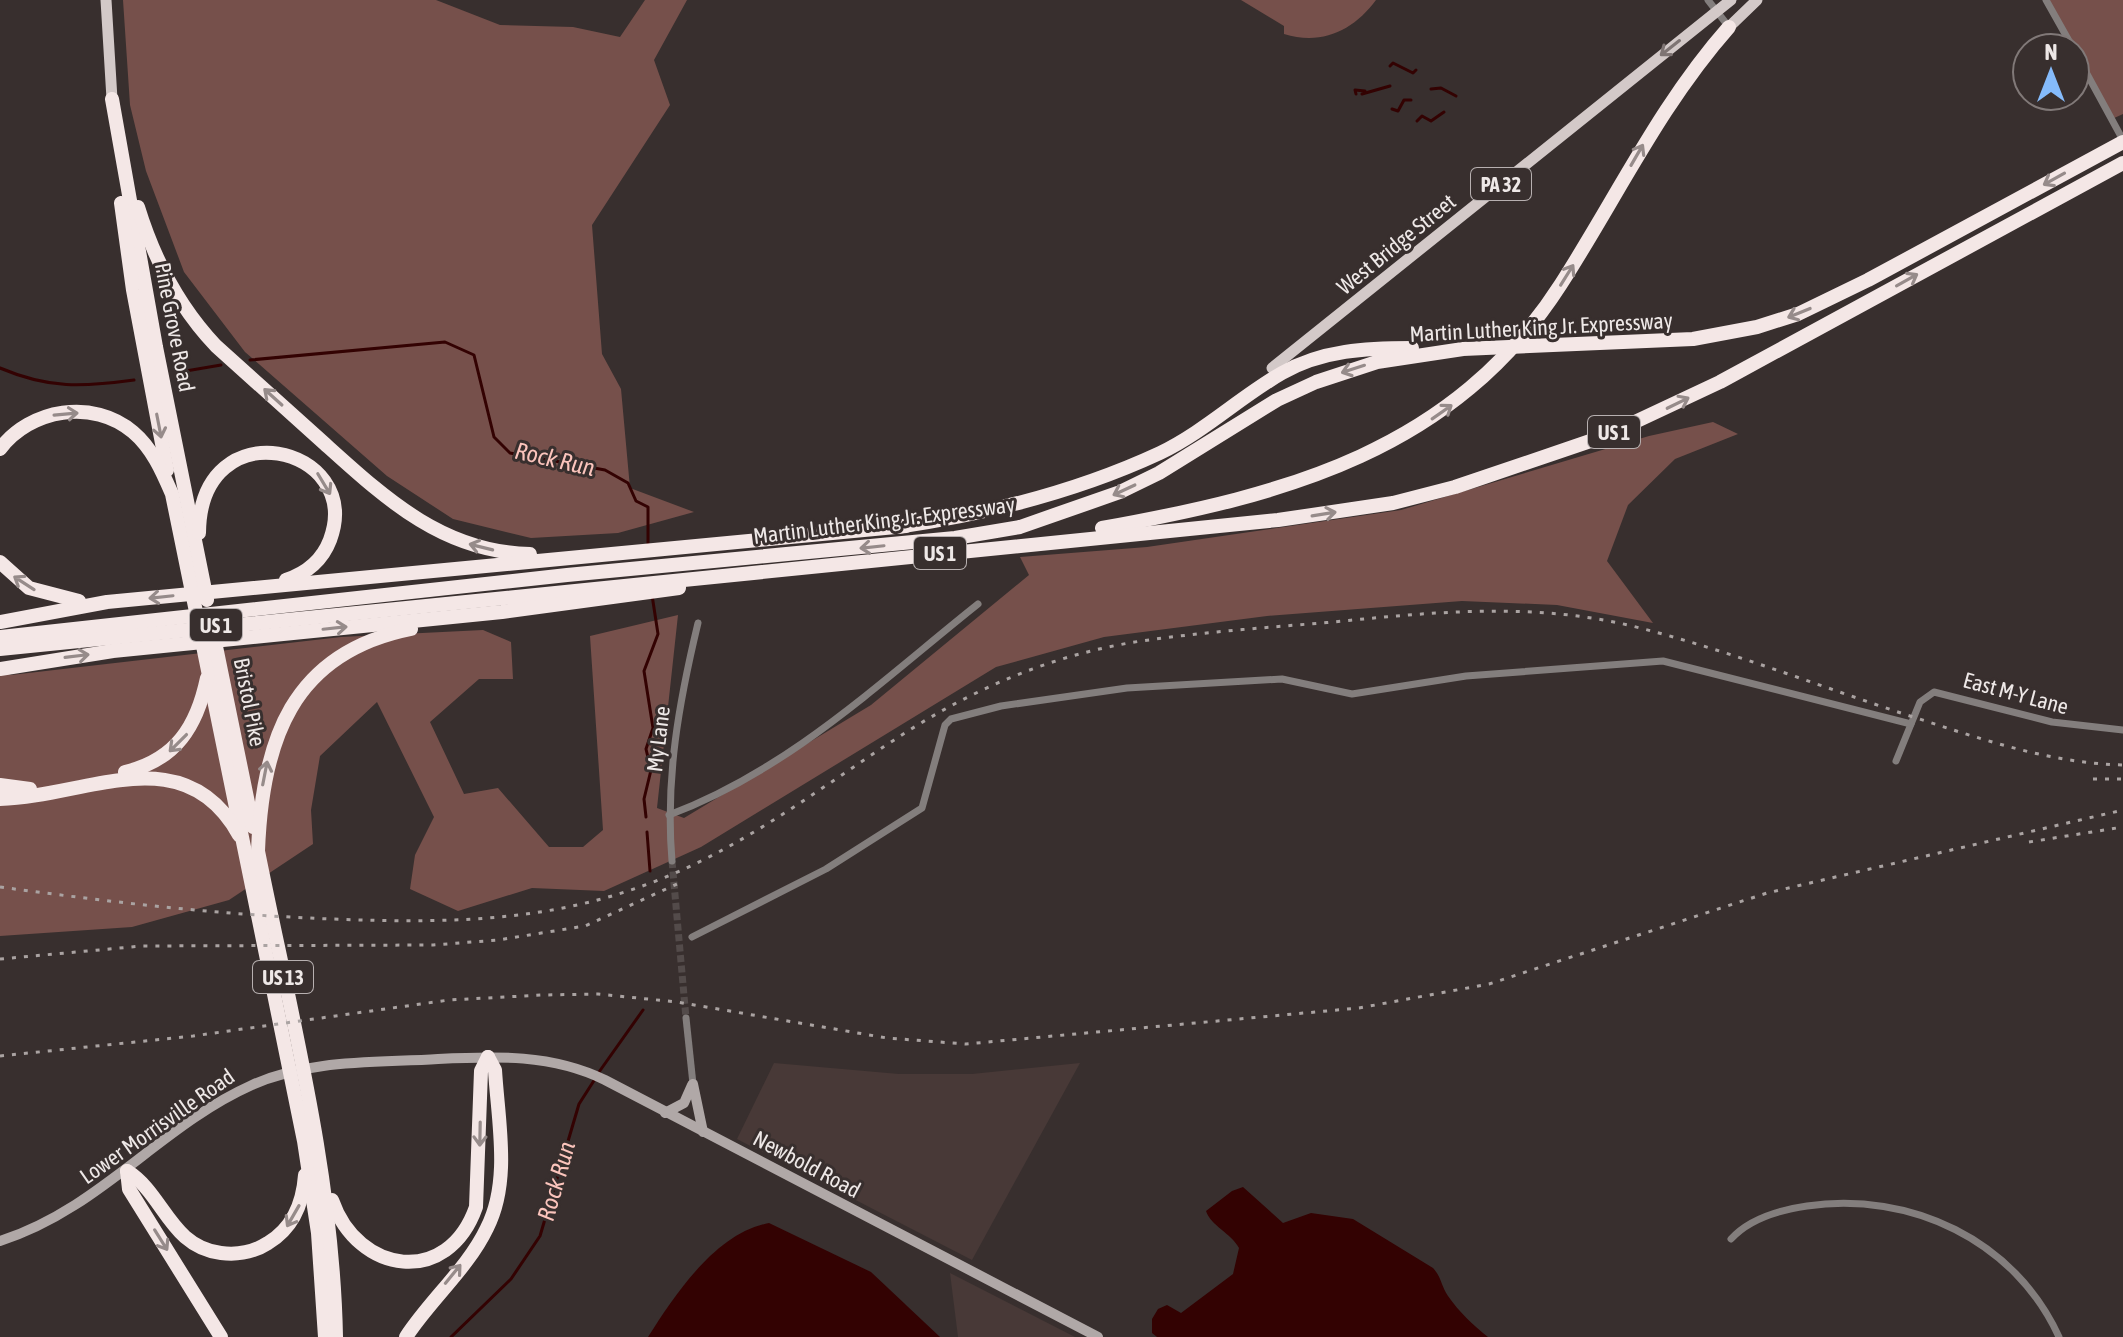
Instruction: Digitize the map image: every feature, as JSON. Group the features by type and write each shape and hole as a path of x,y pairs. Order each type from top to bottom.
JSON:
{"highway":[{"path":"1051,541 1231,502 1351,462 1434,417 1494,368 1532,325 1567,276 1665,108 1729,27"},
{"name":"Pine Grove Road","path":"112,99 199,562"},
{"name":"Pine Grove Road","path":"112,99 131,277 172,494"},
{"path":"117,126 137,204 157,259 185,308 216,346 384,497 433,530 497,551 586,555"},
{"name":"Martin Luther King Jr. Expressway","path":"666,568 955,538 1020,527 1091,504 1141,482 1257,411 1316,382 1400,357 1485,348 1714,337 1778,321 1868,280 2123,141"},
{"name":"Martin Luther King Jr. Expressway","path":"666,568 1051,541 1278,520 1424,495 1516,469 1605,436 1710,387 2123,163"},
{"path":"252,852 268,757 284,718 309,683 343,655 381,636 502,612 724,553 906,526 1016,505 1162,452 1282,373 1311,360 1369,348 1485,348"},
{"path":"1112,472 1199,421 1272,368"},
{"path":"0,449 17,431 47,416 76,412 96,414 125,426 141,439 154,457 172,494"},
{"path":"199,562 201,507 207,488 218,473 230,462 248,454 288,455 304,462 323,479 333,504 333,530 324,553 314,566 299,575 266,586"},
{"name":"US 13","path":"172,494 196,582"},
{"path":"631,576 666,568 1120,544 1278,520"},
{"path":"0,622 107,602 632,550 666,568"},
{"path":"0,562 20,582 41,593 72,601 107,602"},
{"name":"Bristol Pike","path":"199,562 196,582 252,852"},
{"name":"US 1","path":"0,637 631,576"},
{"name":"US 1","path":"0,649 631,576"},
{"path":"0,613 66,609"},
{"path":"0,669 157,646 502,612"},
{"name":"US 13","path":"211,652 208,673 252,852 303,1104 321,1170 333,1265 336,1337"},
{"path":"0,785 34,788 126,772 154,762 174,749 188,733 199,714 208,673"},
{"path":"0,799 138,778 175,780 202,792 219,807 252,852"},
{"path":"321,1170 340,1222 367,1250 389,1260 411,1261 446,1249 465,1232 476,1207 481,1071 488,1057"},
{"path":"406,1337 478,1244 496,1204 500,1153 495,1070 488,1057"},
{"name":"US 13","path":"303,1104 304,1141 318,1233 325,1337"},
{"path":"127,1171 142,1181 170,1223 188,1241 216,1253 247,1252 274,1239 296,1213 304,1186 304,1141"},
{"path":"127,1171 129,1189 221,1337"}],"main road":[{"name":"Pine Grove Road","path":"106,0 112,99"},
{"name":"West Bridge Street","path":"1272,368 1731,0"},
{"path":"1729,27 1757,0"},
{"name":"Newbold Road","path":"488,1057 545,1060 589,1072 1098,1337"},
{"name":"Lower Morrisville Road","path":"0,1241 60,1216 127,1171 216,1104 282,1074 344,1064 488,1057"},
{"path":"665,1113 684,1103 693,1084"},
{"path":"693,1084 703,1132"}],"street":[{"path":"1708,0 1729,27"},
{"path":"2046,0 2064,32"},
{"path":"2091,81 2123,141"},
{"path":"669,815 720,791 804,743 978,604"},
{"name":"My Lane","path":"672,861 669,815 676,729 698,623"},
{"path":"692,937 826,869 922,808 945,725 951,719 1001,706 1127,688 1282,679 1352,694 1466,676 1663,661 1911,724"},
{"name":"East M-Y Lane","path":"1896,761 1923,698 1941,692 2052,722 2123,730"},
{"path":"686,1018 693,1084"},
{"path":"1731,1239 1742,1227 1795,1207 1847,1202 1903,1209 1946,1224 1993,1253 2035,1297 2059,1337"}],"shaded area":[{"path":"123,0 436,0 500,25 573,27 620,37 645,0 687,0 654,60 670,105 592,225 602,354 621,389 630,488 694,512 618,533 531,538 453,519 387,476 245,352 184,272 146,171 130,105"},
{"path":"1241,0 1376,0 1347,27 1336,33 1311,38 1284,34 1284,26"},
{"path":"2046,0 2123,0 2123,114 2112,119 2091,81 2091,32 2064,32"},
{"path":"1713,422 1738,434 1675,459 1628,505 1607,561 1653,623 1557,605 1462,601 1267,616 1104,637 996,667 701,847 604,891 532,888 458,911 410,889 415,855 434,817 377,702 320,756 311,810 313,844 229,900 132,927 0,936 0,670 11,675 341,637 483,630 511,642 513,679 479,679 430,722 464,794 498,788 549,847 583,847 603,830 590,636 678,615 657,808 684,818 871,705 1029,575 1020,557 1147,547 1401,510 1649,436"},
{"path":"774,1063 899,1074 972,1074 1080,1063 972,1260 737,1139"},
{"path":"1243,1187 1283,1223 1311,1213 1353,1219 1433,1268 1452,1302 1488,1337 1157,1337 1152,1333 1152,1319 1158,1309 1167,1305 1181,1313 1233,1274 1239,1248 1206,1211 1232,1191"},
{"path":"769,1223 871,1272 940,1337 648,1337 699,1267 732,1239"},
{"path":"950,1273 1075,1337 958,1337"}],"waterway":[{"path":"1390,66 1393,63 1413,73 1416,70"},
{"path":"1362,94 1390,86"},
{"path":"1431,89 1441,88 1456,96"},
{"path":"1356,94 1355,90 1365,91"},
{"path":"1392,109 1398,111 1404,100 1411,100"},
{"path":"1417,121 1422,116 1431,121 1444,112"},
{"name":"Rock Run","path":"250,360 445,342 474,355 494,437 510,453 605,470 628,483 636,501 648,507 648,548"},
{"name":"Rock Run","path":"180,372 221,365"},
{"name":"Rock Run","path":"0,368 50,383 98,384 134,380"},
{"name":"Rock Run","path":"646,817 644,799 651,770 646,749 653,728 644,671 658,634 652,595"},
{"name":"Rock Run","path":"647,832 650,871"},
{"name":"Rock Run","path":"599,1072 643,1010"},
{"name":"Rock Run","path":"451,1337 511,1279 540,1236 579,1104 595,1079"}],"tunnel":[{"path":"672,861 686,1018"}],"railway":[{"path":"0,887 166,907 332,919 475,919 565,907 655,881 701,861 780,816 937,714 996,684 1058,660 1123,644 1178,636 1408,615 1520,612 1558,614 1632,626 1736,656 1987,740 2067,760 2123,765"},
{"path":"2093,779 2123,779"},
{"path":"0,1056 193,1036 449,1000 542,995 598,994 677,1002 887,1038 966,1044 1359,1008 1489,984 1767,893 2123,810"},
{"path":"2029,842 2123,827"},
{"path":"0,959 142,946 433,945 498,940 585,926 677,884"}]}
